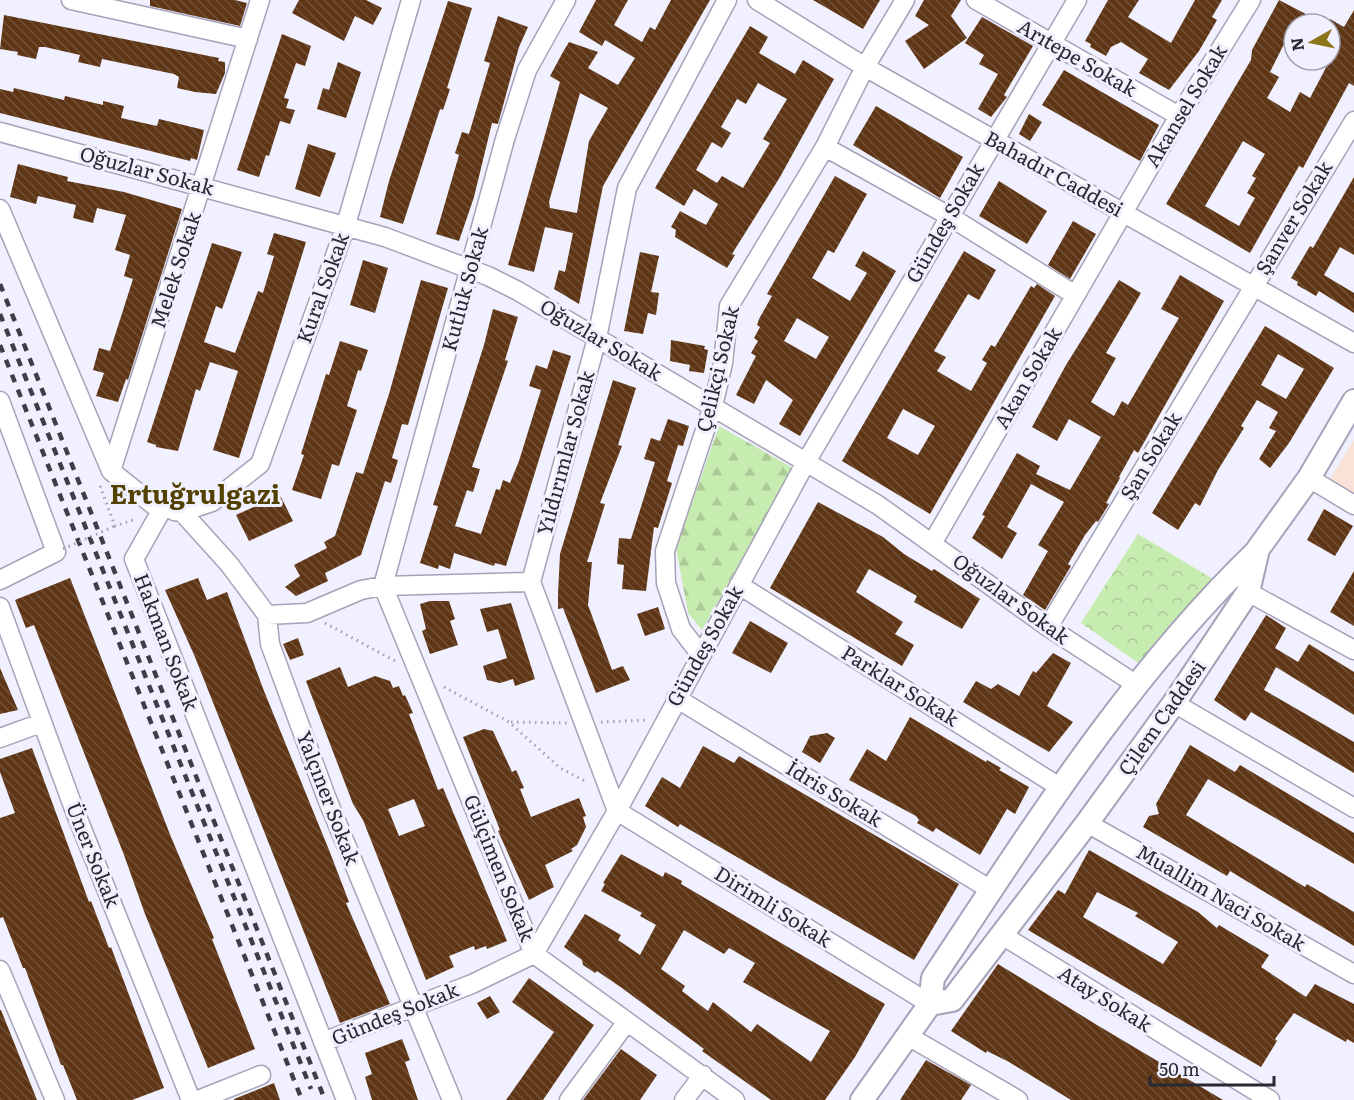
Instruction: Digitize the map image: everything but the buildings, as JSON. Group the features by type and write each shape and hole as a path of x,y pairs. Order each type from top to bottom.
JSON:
{"main road":[{"name":"Çilem Caddesi","path":"930,1004 952,1000 1087,823 1174,703 1248,592 1258,549 1309,478 1354,400"},
{"path":"862,1100 930,1004 933,978 1061,788 1137,685 1226,581 1258,549"}],"street":[{"path":"71,0 248,39"},
{"name":"Melek Sokak","path":"104,475 203,186 260,0"},
{"name":"Kural Sokak","path":"161,511 182,512 212,502 260,464 345,228 411,0"},
{"name":"Kutluk Sokak","path":"383,586 527,70 566,0"},
{"name":"Yıldırımlar Sokak","path":"531,582 597,338 627,188 728,0"},
{"name":"Bahadır Caddesi","path":"757,0 865,67 1354,343"},
{"name":"Çelikçi Sokak","path":"701,655 681,629 666,583 664,551 713,406 723,363 729,306 825,147 865,67 905,0"},
{"name":"Arıtepe Sokak","path":"976,0 1179,116"},
{"name":"Gündeş Sokak","path":"323,1042 472,984 534,954 614,803 701,655 806,462 1077,0"},
{"name":"Akansel Sokak","path":"1123,214 1179,116 1251,0"},
{"name":"Şanver Sokak","path":"1254,285 1354,121"},
{"name":"Oğuzlar Sokak","path":"0,132 203,186 345,228 385,237 518,291 878,505 933,542 1048,627 1137,685"},
{"path":"825,147 949,216 1075,295"},
{"path":"0,209 104,475 161,511"},
{"name":"Akan Sokak","path":"933,542 1123,214"},
{"name":"Şan Sokak","path":"1048,627 1254,285"},
{"path":"0,401 60,551 0,580"},
{"path":"1309,478 1354,505"},
{"name":"Hakman Sokak","path":"161,511 134,558 346,1100"},
{"path":"182,512 229,564 267,615 307,613 361,590 383,586 531,582 614,803"},
{"name":"Parklar Sokak","path":"739,585 1061,788"},
{"name":"Gülçimen Sokak","path":"383,586 534,954 735,1100"},
{"path":"1248,592 1354,650"},
{"name":"Üner Sokak","path":"0,607 41,723 191,1100"},
{"name":"Yalçıner Sokak","path":"267,615 270,644 327,799 452,1100"},
{"name":"İdris Sokak","path":"676,698 991,890"},
{"path":"1174,703 1354,808"},
{"path":"0,738 41,723"},
{"name":"Dirimli Sokak","path":"614,803 930,1004"},
{"name":"Muallim Naci Sokak","path":"1087,823 1354,974"},
{"name":"Atay Sokak","path":"1002,935 1250,1095 1270,1100"},
{"path":"0,970 55,1100"},
{"path":"569,1100 626,1023"},
{"path":"908,1036 1018,1100"},
{"path":"198,1100 261,1075"},
{"path":"684,1100 703,1075"}],"path":[{"path":"60,551 116,526 104,475"},
{"path":"307,613 509,722 560,768 614,803"}],"shaded area":[{"path":"1354,440 1354,495 1329,480"}],"green space":[{"path":"719,426 793,468 702,630 688,613 676,548"},
{"path":"1138,534 1213,579 1144,667 1081,623"}],"railway":[{"path":"0,284 325,1100"},
{"path":"0,314 311,1089"},
{"path":"0,345 302,1100"}],"district":[{"name":"Ertuğrulgazi","path":"195,495"}]}
